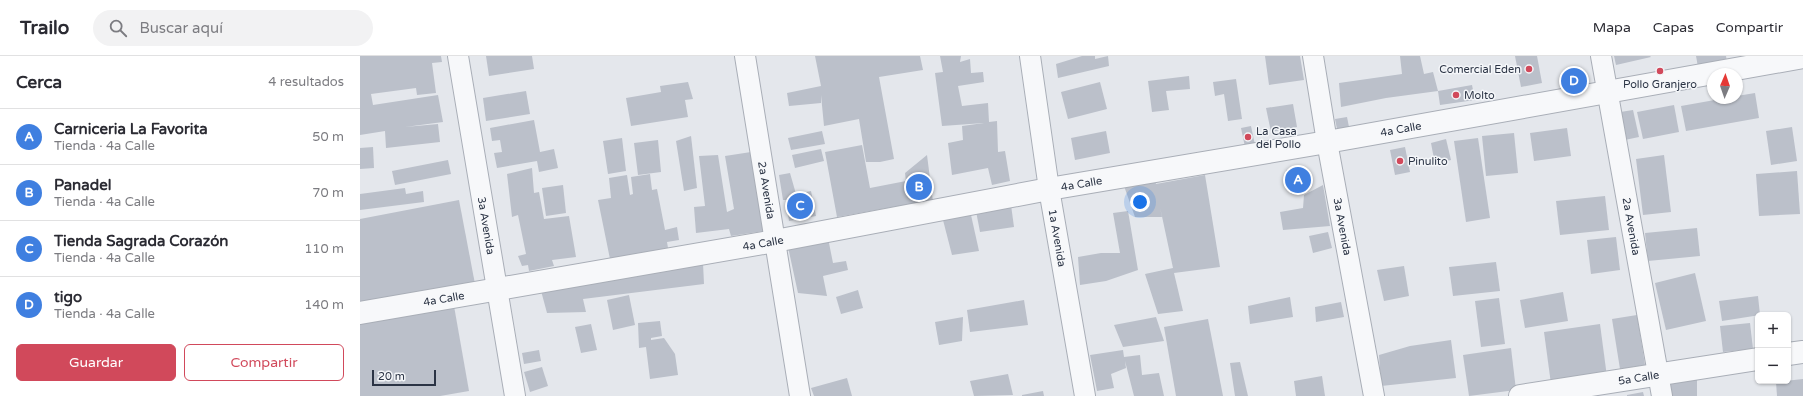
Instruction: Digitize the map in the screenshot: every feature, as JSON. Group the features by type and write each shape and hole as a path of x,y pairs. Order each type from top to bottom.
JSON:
{"street":[{"name":"3a Avenida","path":"458,56 515,396"},
{"name":"2a Avenida","path":"745,56 800,396"},
{"name":"1a Avenida","path":"1030,56 1049,189 1085,396"},
{"name":"3a Avenida","path":"1313,56 1326,142 1374,396"},
{"name":"2a Avenida","path":"1601,56 1660,386"},
{"name":"4a Calle","path":"360,313 496,288 775,241 1049,189 1326,142 1803,57"},
{"path":"1791,354 1803,352"},
{"name":"5a Calle","path":"1520,396 1660,386 1755,360"}],"building":[{"path":"360,56 441,56 442,62 432,63 436,93 417,95 416,88 371,94 373,105 438,95 443,122 405,127 438,124 440,142 386,148 385,131 360,135"},
{"path":"486,56 532,56 534,69 489,76"},
{"path":"815,56 920,56 923,70 879,77 894,159 880,162 866,162 859,119 824,126 821,95 821,103 789,106 787,93 821,86"},
{"path":"940,56 961,56 960,62 970,59 971,73 983,72 984,82 958,86 962,106 988,103 989,122 997,121 998,152 1005,151 1010,181 992,185 988,168 952,175 948,143 963,140 962,126 984,123 942,126 935,73 943,72"},
{"path":"1082,56 1095,56 1095,59 1108,56 1109,66 1058,78 1056,64"},
{"path":"1265,56 1300,56 1304,80 1269,85"},
{"path":"1400,56 1420,56 1424,74 1433,72 1438,91 1386,98 1341,107 1339,83 1402,74"},
{"name":"Comercial Eden","path":"1515,56 1537,56 1542,83 1521,87"},
{"path":"1614,56 1650,56 1651,57 1616,65"},
{"path":"1696,56 1726,56 1727,62 1698,67"},
{"path":"1582,72 1584,88 1566,91 1563,74"},
{"path":"1189,76 1190,89 1166,91 1169,110 1152,112 1148,81"},
{"path":"1236,79 1242,119 1228,121 1224,94 1215,96 1213,82"},
{"path":"688,82 693,99 685,100 688,117 631,126 626,98 661,92 660,86"},
{"path":"1100,82 1107,109 1068,119 1061,92"},
{"name":"Molto","path":"1472,85 1475,100 1440,105 1438,91"},
{"path":"526,91 530,114 486,121 483,98"},
{"path":"1755,93 1759,118 1686,131 1681,106 1707,101 1707,104 1743,104 1743,95"},
{"path":"1293,104 1297,127 1271,132 1266,108"},
{"path":"1674,105 1679,132 1643,139 1637,112"},
{"path":"1633,110 1639,137 1620,141 1614,113"},
{"path":"1347,117 1349,127 1337,129 1335,119"},
{"path":"534,120 540,152 554,149 558,168 539,172 537,161 497,168 494,153 502,152 500,140 492,141 490,128"},
{"name":"La Casa del Pollo","path":"1251,126 1255,145 1245,147 1241,128"},
{"path":"1792,127 1797,161 1771,165 1766,131"},
{"path":"1567,128 1571,156 1534,161 1530,133"},
{"path":"822,131 825,144 791,150 788,138"},
{"path":"1106,131 1110,153 1075,160 1071,138"},
{"path":"1514,133 1518,173 1486,176 1482,136"},
{"path":"691,136 697,188 684,191 676,141"},
{"path":"622,138 626,171 608,174 603,141"},
{"path":"1478,138 1490,218 1466,222 1454,141"},
{"path":"1446,139 1451,160 1435,164 1431,143"},
{"path":"658,140 661,172 638,175 634,143"},
{"path":"862,145 870,188 906,181 905,173 927,155 933,202 910,206 910,204 837,217 825,152"},
{"path":"373,147 374,168 360,169 360,148"},
{"name":"Pinulito","path":"1405,147 1410,172 1395,175 1390,150"},
{"path":"821,149 824,161 795,168 792,155"},
{"path":"751,152 764,231 731,236 729,229 696,233 694,207 705,206 699,156 718,155 727,212 734,209 725,156"},
{"path":"1664,155 1671,212 1643,215 1636,159"},
{"path":"448,160 451,174 395,185 392,171"},
{"path":"1305,167 1309,191 1291,194 1286,170"},
{"path":"532,168 534,193 539,192 544,219 569,216 576,257 552,260 554,266 529,271 528,265 522,266 518,256 526,254 518,215 512,217 507,174"},
{"path":"1797,171 1800,214 1759,216 1756,174"},
{"path":"790,173 796,194 811,191 816,216 789,221 786,200 783,200 779,175"},
{"path":"650,174 652,190 657,189 665,230 677,227 679,240 667,242 668,248 610,259 598,200 611,198 609,178 627,175 630,195 633,194 631,177"},
{"path":"1205,175 1220,267 1174,273 1183,311 1158,314 1145,274 1173,268 1160,207 1162,217 1135,217 1124,186 1155,181 1156,184"},
{"path":"563,185 566,213 546,216 542,188"},
{"path":"1323,185 1330,226 1283,230 1280,212 1303,208 1304,195"},
{"path":"405,188 406,194 423,191 424,202 360,210 360,194"},
{"path":"1605,196 1609,230 1560,235 1556,201"},
{"path":"459,200 475,284 360,306 360,219"},
{"path":"1011,205 1014,227 980,232 976,211"},
{"path":"1128,211 1138,270 1106,281 1080,285 1078,257 1101,253 1120,253 1113,213"},
{"path":"971,215 979,251 952,255 943,220"},
{"path":"1697,228 1700,256 1648,261 1645,233"},
{"path":"1328,232 1332,248 1313,253 1309,236"},
{"path":"1616,237 1620,270 1591,274 1587,240"},
{"path":"828,238 833,263 846,261 848,270 823,276 827,296 798,293 788,247"},
{"path":"1496,262 1500,291 1453,296 1449,267"},
{"path":"703,263 704,284 583,299 586,312 547,313 540,287"},
{"path":"1404,266 1409,296 1384,301 1377,270"},
{"path":"1695,273 1706,321 1666,330 1655,283"},
{"path":"858,290 863,308 841,314 836,297"},
{"path":"1563,292 1568,321 1525,328 1520,300"},
{"path":"629,295 635,325 613,330 607,300"},
{"path":"1758,296 1760,312 1755,312 1755,316 1722,321 1719,301"},
{"path":"1290,297 1293,317 1250,324 1248,306"},
{"path":"1499,298 1505,344 1481,347 1475,301"},
{"path":"1024,300 1028,325 970,332 967,310"},
{"path":"1341,302 1344,317 1316,322 1315,307"},
{"path":"454,306 469,391 440,396 360,396 360,322"},
{"path":"1637,315 1645,365 1620,369 1612,319"},
{"path":"963,317 962,341 939,345 935,322"},
{"path":"1156,317 1164,341 1123,347 1114,325"},
{"path":"1208,319 1223,396 1176,396 1164,327"},
{"path":"660,321 662,336 651,338 651,340 664,338 675,354 678,375 650,379 646,347 639,348 638,323"},
{"path":"1750,323 1753,349 1723,352 1720,326"},
{"path":"591,324 597,350 581,353 575,327"},
{"path":"1600,324 1607,377 1551,384 1544,332"},
{"path":"1451,340 1456,378 1381,386 1379,355 1410,346"},
{"path":"1511,348 1516,390 1469,396 1463,355"},
{"path":"539,350 541,361 524,364 522,353"},
{"path":"1123,350 1124,357 1140,355 1142,375 1159,373 1164,396 1134,396 1125,361 1126,368 1111,374 1114,388 1097,391 1090,355"},
{"path":"1240,362 1248,396 1235,396 1230,363"},
{"path":"542,367 548,386 530,392 524,372"},
{"path":"1008,374 1013,395 974,396 970,381"},
{"path":"1322,376 1325,396 1296,396 1294,381"},
{"path":"847,378 852,396 814,396 811,388"},
{"path":"1697,379 1697,396 1671,396 1670,380"},
{"path":"1803,379 1803,396 1777,396 1776,384 1791,384 1791,380"},
{"path":"1043,391 1044,396 1022,396 1022,395"},
{"path":"1643,392 1644,396 1627,396 1627,395"}],"place":[{"name":"Comercial Eden","path":"1529,69"},
{"name":"Pollo Granjero","path":"1660,71"},
{"name":"tigo","path":"1574,81"},
{"name":"Molto","path":"1456,95"},
{"name":"La Casa del Pollo","path":"1248,137"},
{"name":"Pinulito","path":"1400,161"},
{"name":"Carniceria La Favorita","path":"1298,180"},
{"name":"Panadel","path":"919,187"},
{"name":"Tienda Sagrada Corazón","path":"800,206"}]}
